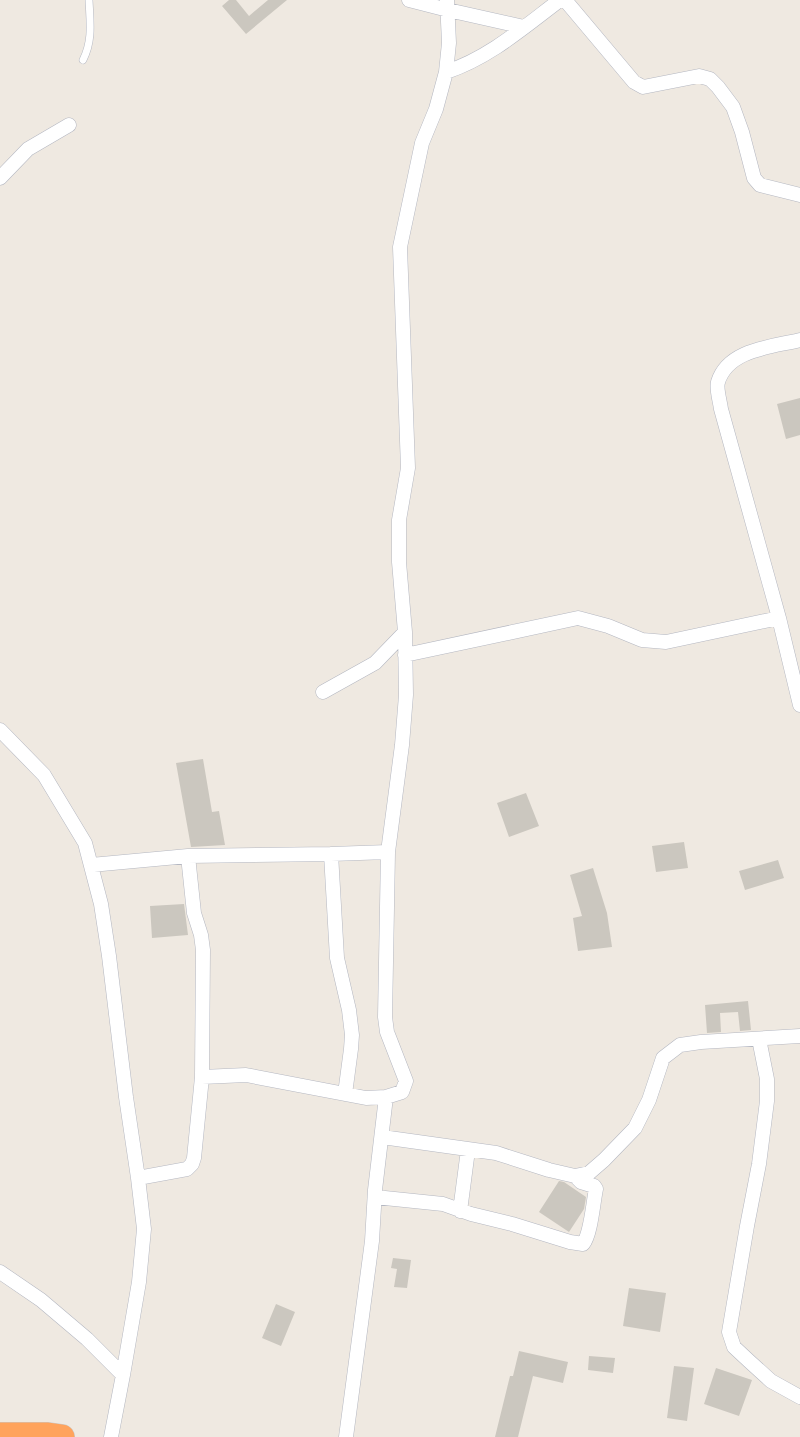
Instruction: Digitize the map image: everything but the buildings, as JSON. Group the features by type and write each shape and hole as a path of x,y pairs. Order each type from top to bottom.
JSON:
{"highway":[{"path":"0,1435 48,1435 62,1437"}],"street":[{"path":"409,0 447,5 524,27"},
{"path":"446,72 465,66 477,59 560,0"},
{"path":"565,0 634,82 643,87 699,76 710,79 733,107 742,132 754,178 760,184 800,194"},
{"path":"202,1077 246,1075 366,1098 386,1097 402,1092 406,1081 387,1032 385,1017 388,852 402,745 406,695 405,632 399,562 399,520 408,468 400,247 422,143 436,109 446,72 449,42 447,5"},
{"path":"0,178 28,149 69,125"},
{"path":"800,340 747,352 727,365 718,383 721,409 779,618 800,705"},
{"path":"405,655 578,618 608,626 642,640 666,642 779,618"},
{"path":"323,692 375,663 405,632"},
{"path":"0,730 44,775 85,843 101,904 144,1228 139,1282 111,1437"},
{"path":"91,865 188,856 388,852"},
{"path":"331,854 337,958 349,1010 352,1035 345,1094"},
{"path":"138,1178 187,1170 194,1158 202,1077 203,950 201,935 194,913 188,856"},
{"path":"382,1137 496,1153 549,1170 575,1176 589,1173 635,1128 649,1100 663,1058 680,1045 800,1036"},
{"path":"759,1039 767,1079 767,1101 759,1164 730,1332 734,1347 749,1362 771,1381 800,1397"},
{"path":"346,1437 372,1241 386,1097"},
{"path":"460,1211 468,1150"},
{"path":"375,1197 443,1204 460,1211 583,1244 589,1226 596,1189 594,1186 581,1182 575,1176"},
{"path":"0,1272 54,1311 87,1339 123,1375"}],"lane":[{"path":"83,60 89,47 91,35 89,0"}]}
